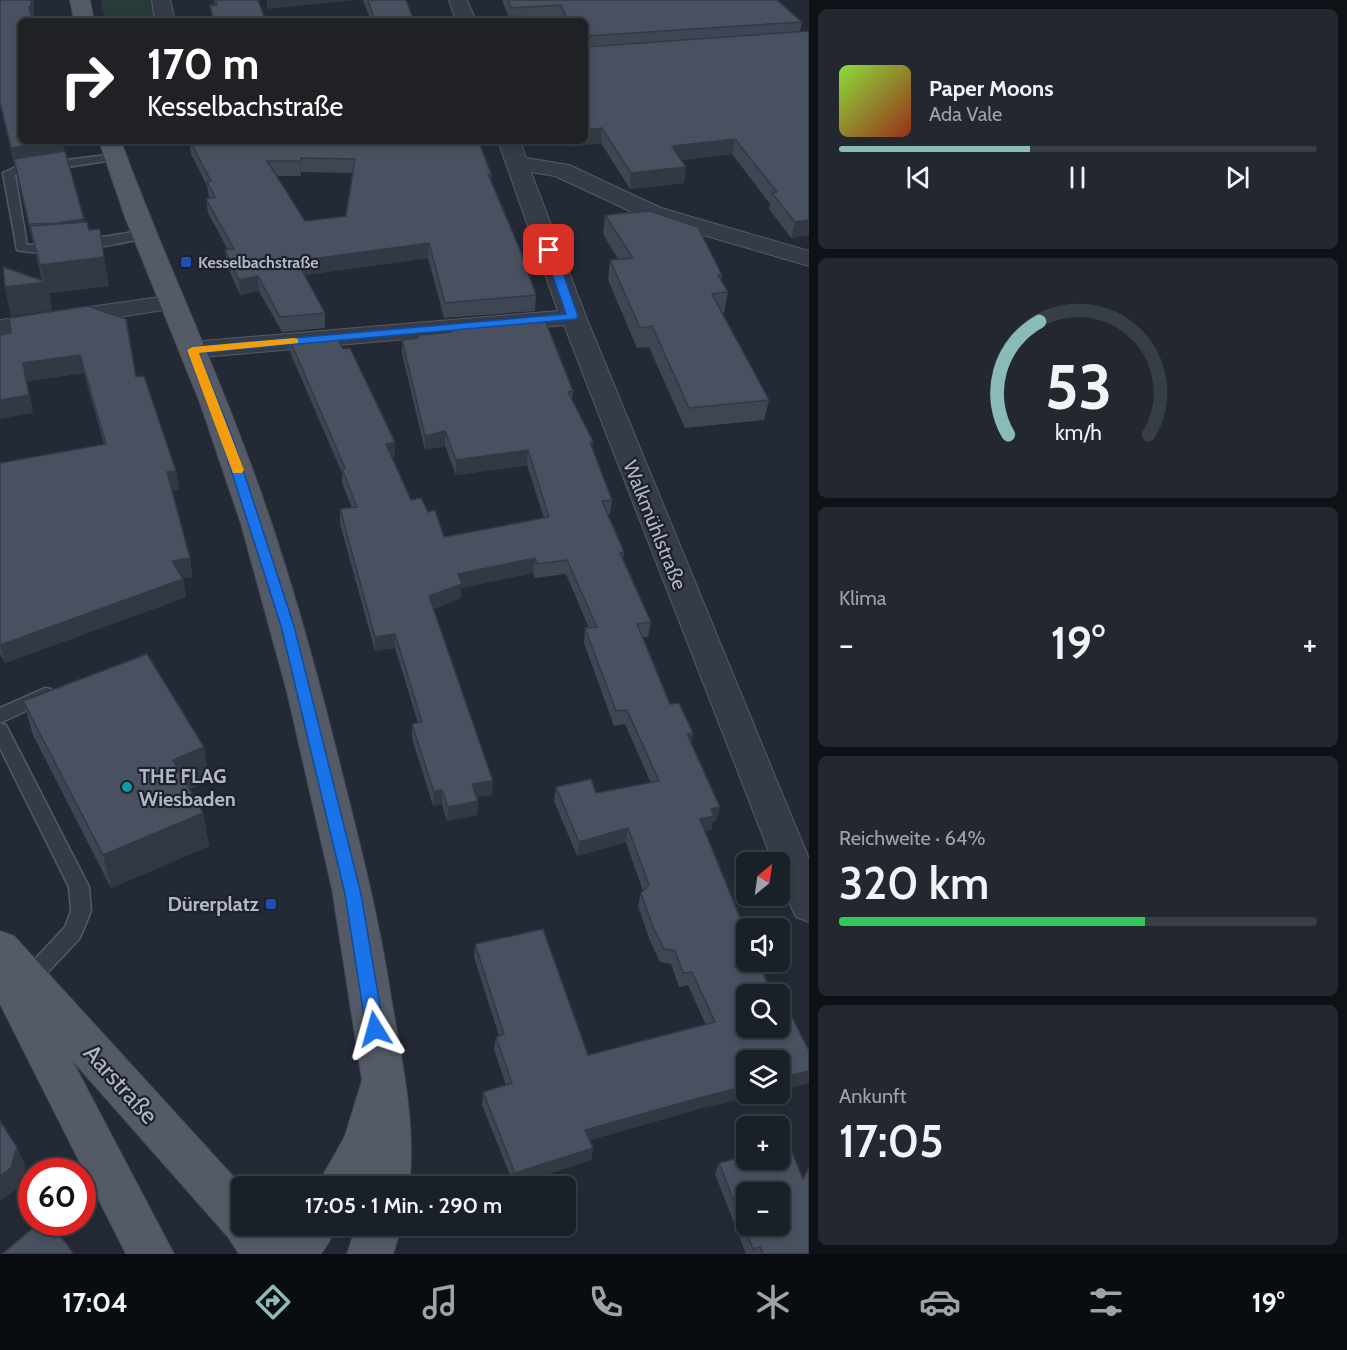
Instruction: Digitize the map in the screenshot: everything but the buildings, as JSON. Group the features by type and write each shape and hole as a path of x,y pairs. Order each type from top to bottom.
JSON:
{"main road":[{"path":"80,0 83,18"},
{"path":"113,149 228,442 288,626 353,894 366,965 389,1114 388,1176"},
{"name":"Aarstraße","path":"9,964 231,1207"},
{"name":"Aarstraße","path":"9,964 151,1254"},
{"path":"346,1176 363,1147 375,1110 381,1072"},
{"path":"254,1236 269,1254"},
{"path":"293,1254 306,1236"},
{"path":"370,1254 376,1236"}],"street":[{"path":"161,0 164,18"},
{"path":"458,0 465,18"},
{"name":"Walkmühlstraße","path":"510,144 573,316 808,906"},
{"path":"519,163 561,170 653,213 808,259"},
{"path":"0,328 173,302"},
{"path":"192,350 573,316"}],"lane":[{"path":"113,149 18,169 9,173 21,247 27,250 58,248 145,234"},
{"path":"0,716 56,689"},
{"path":"0,730 79,887 81,911 74,932 9,964"}],"shaded area":[{"path":"101,0 152,0 155,18 104,18"}],"slow traffic":[{"path":"238,470 192,350 294,341"}],"place":[{"name":"Kesselbachstraße","path":"186,262"},
{"name":"THE FLAG Wiesbaden","path":"127,787"},
{"name":"Dürerplatz","path":"271,904"}],"route":[{"path":"375,1029 353,894 288,626 228,442 192,350 573,316 549,250"}]}
